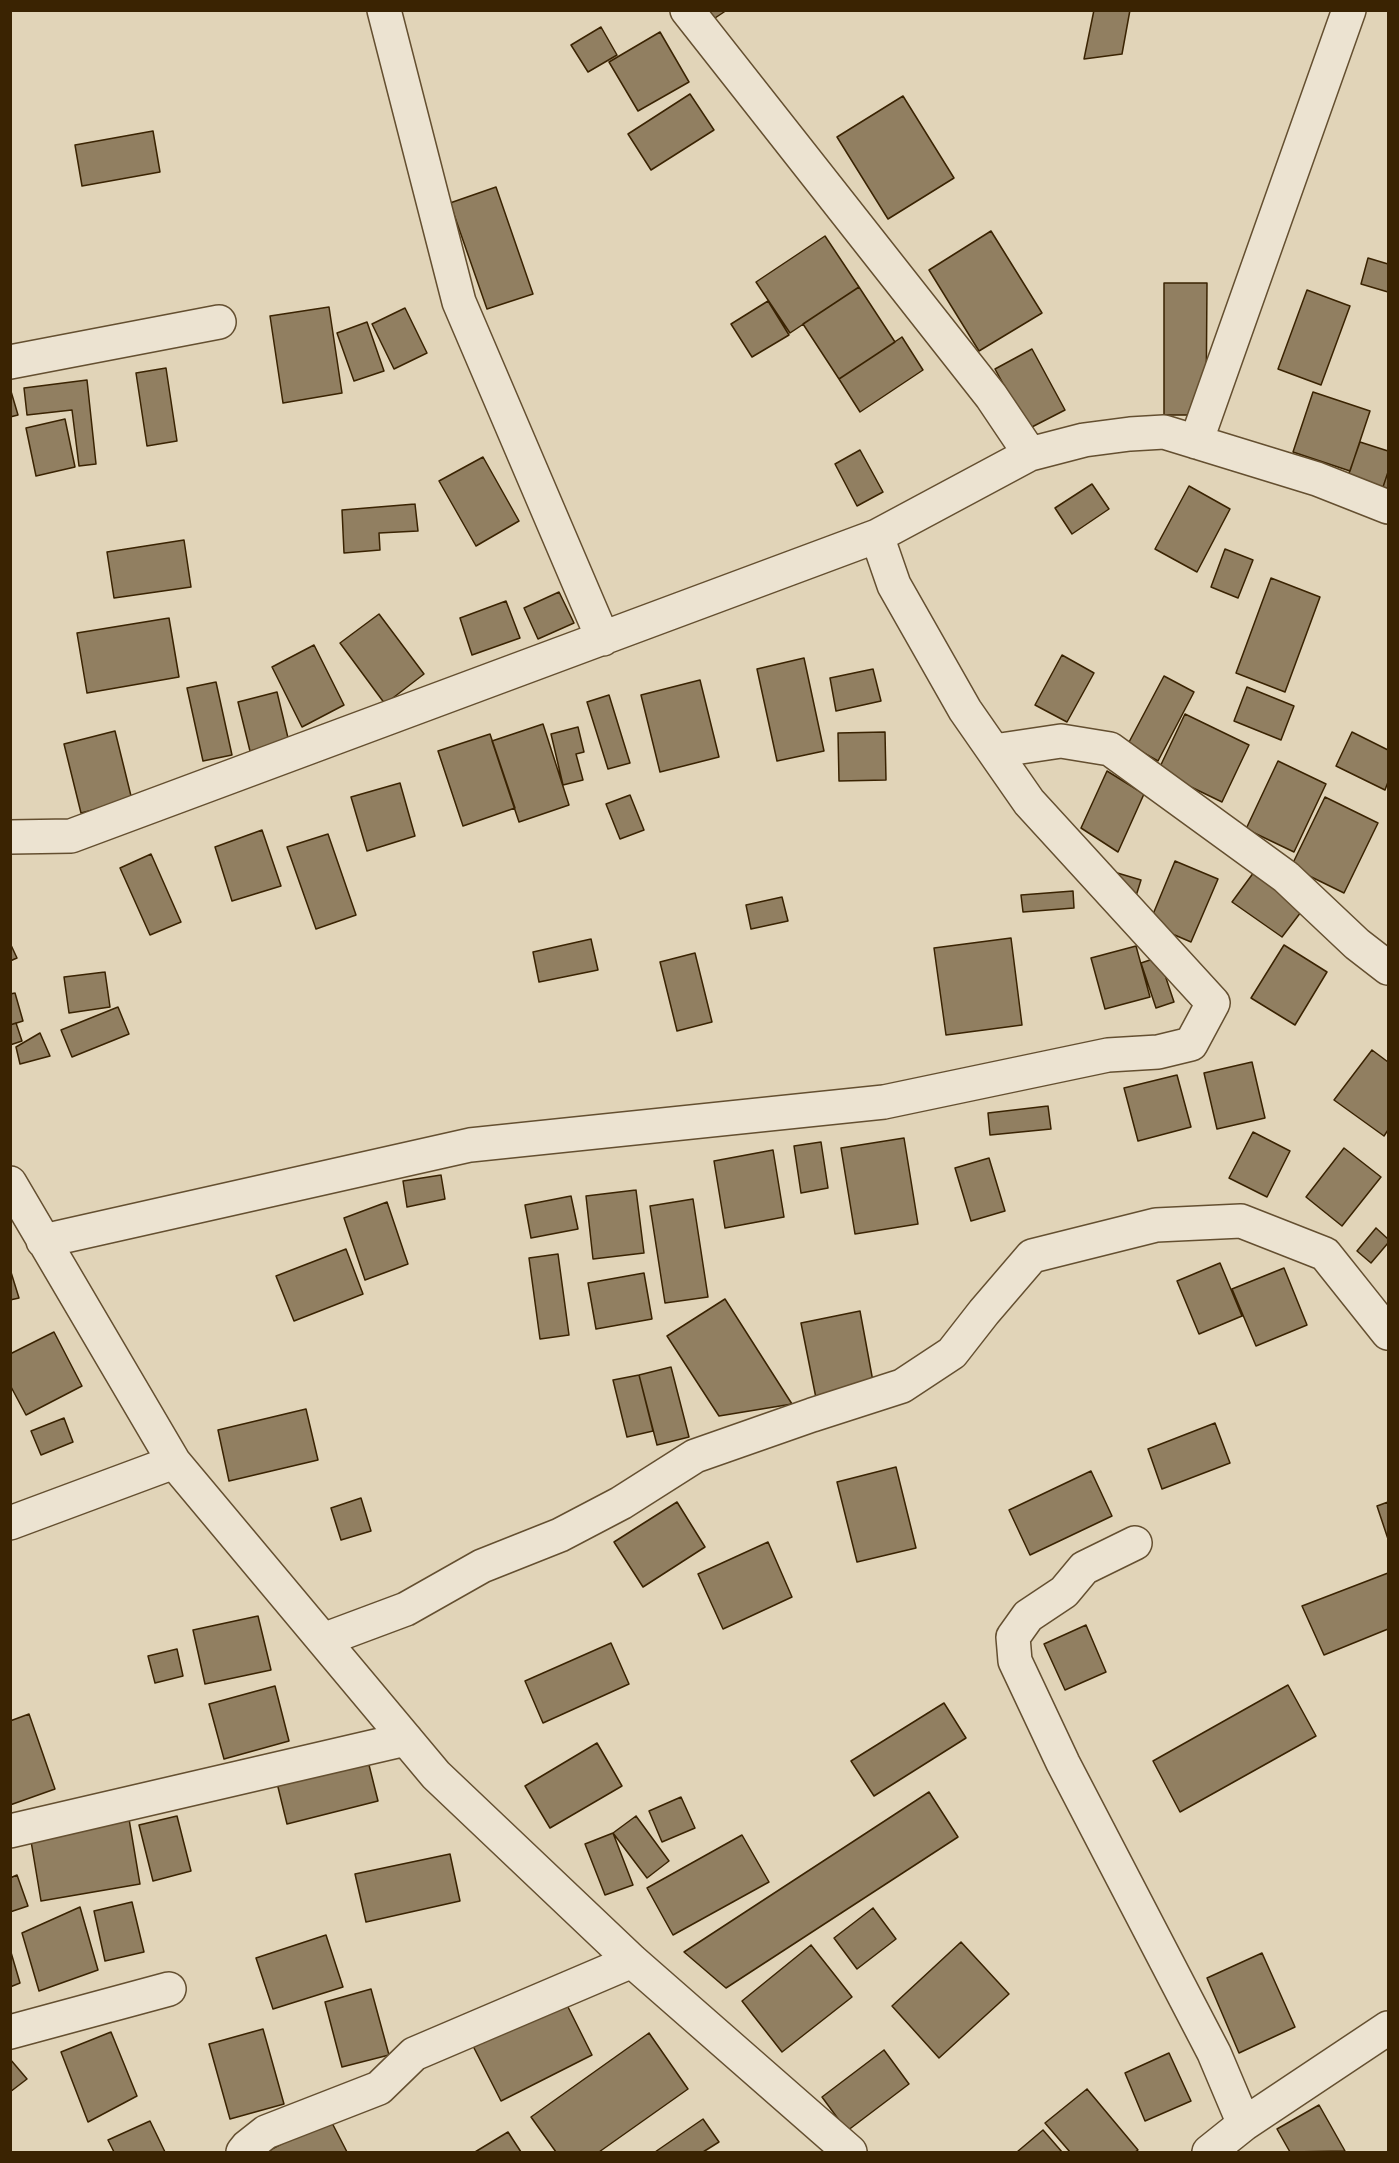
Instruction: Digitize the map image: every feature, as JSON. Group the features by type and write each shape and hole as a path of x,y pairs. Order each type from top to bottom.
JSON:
{"street":[{"path":"384,10 459,302 603,639"},
{"path":"687,10 991,396 1030,454"},
{"path":"1196,442 1349,10"},
{"path":"10,362 219,322"},
{"path":"10,837 71,836 877,536 1030,454 1084,440 1164,432 1317,479 1389,507"},
{"path":"43,1241 470,1145 884,1102 1108,1055 1158,1052 1191,1044 1213,1003 1029,802 965,710 894,585 877,536"},
{"path":"994,751 1061,741 1110,749 1286,877 1357,944 1389,968"},
{"path":"10,1184 174,1462 436,1775 632,1961 850,2152"},
{"path":"323,1640 406,1609 482,1566 560,1535 621,1503 695,1456 902,1386 952,1353 1032,1256 1156,1225 1241,1221 1325,1254 1389,1333"},
{"path":"10,1523 174,1462"},
{"path":"1135,1543 1084,1568 1064,1592 1028,1616 1013,1637 1015,1661 1063,1763 1214,2053 1244,2124"},
{"path":"10,1831 406,1739"},
{"path":"243,2152 266,2132 379,2088 414,2054 632,1961"},
{"path":"10,2032 169,1989"},
{"path":"1209,2152 1244,2124 1389,2028"}],"building":[{"path":"705,10 727,10 712,20"},
{"path":"1094,10 1130,10 1122,54 1084,59"},
{"path":"601,27 617,55 588,72 571,45"},
{"path":"660,32 689,82 638,111 609,62"},
{"path":"690,94 714,130 651,170 628,134"},
{"path":"903,96 954,178 888,219 837,137"},
{"path":"153,131 160,172 82,186 75,145"},
{"path":"496,187 533,294 487,309 450,203"},
{"path":"991,231 1042,313 979,351 929,270"},
{"path":"825,236 859,287 790,333 756,282"},
{"path":"1368,258 1388,264 1388,292 1361,284"},
{"path":"1164,283 1207,283 1206,415 1164,415"},
{"path":"859,287 895,342 839,379 803,324"},
{"path":"1307,290 1350,306 1321,385 1278,369"},
{"path":"768,301 789,335 752,357 731,324"},
{"path":"329,307 342,393 283,403 270,316"},
{"path":"405,308 427,353 394,369 372,324"},
{"path":"367,322 384,371 354,381 337,333"},
{"path":"902,337 923,370 860,412 839,379"},
{"path":"1032,349 1065,410 1028,429 995,369"},
{"path":"166,368 177,441 147,446 136,373"},
{"path":"87,380 96,464 79,466 72,410 27,415 24,388"},
{"path":"10,388 18,415 10,417"},
{"path":"1313,392 1370,411 1350,471 1293,452"},
{"path":"65,419 75,467 36,476 26,428"},
{"path":"1360,442 1388,451 1388,472 1383,487 1348,476"},
{"path":"860,450 883,492 857,506 835,464"},
{"path":"483,457 519,521 476,546 439,481"},
{"path":"1388,472 1388,489 1383,487"},
{"path":"1092,484 1109,509 1072,534 1055,508"},
{"path":"1189,486 1230,509 1197,572 1155,549"},
{"path":"415,504 418,531 379,533 380,550 344,553 342,510"},
{"path":"184,540 191,587 114,598 107,552"},
{"path":"1225,549 1253,560 1238,598 1211,587"},
{"path":"1271,578 1320,597 1285,692 1236,673"},
{"path":"559,592 574,623 538,639 524,608"},
{"path":"506,601 520,638 472,655 460,618"},
{"path":"379,614 424,674 385,704 340,643"},
{"path":"169,618 179,677 87,693 77,633"},
{"path":"314,645 344,705 302,727 272,667"},
{"path":"1062,655 1094,673 1067,722 1035,705"},
{"path":"804,658 824,751 777,761 757,669"},
{"path":"873,669 881,701 836,711 830,678"},
{"path":"1164,676 1194,692 1158,761 1128,744"},
{"path":"700,680 719,757 660,772 641,695"},
{"path":"216,682 232,755 203,761 187,688"},
{"path":"1247,687 1294,706 1281,740 1234,721"},
{"path":"277,692 289,742 250,751 238,702"},
{"path":"609,695 630,763 608,769 587,702"},
{"path":"1185,714 1249,745 1222,802 1158,771"},
{"path":"543,724 569,805 519,822 492,741"},
{"path":"578,727 584,752 576,754 583,780 563,785 551,734"},
{"path":"115,731 132,800 81,813 64,744"},
{"path":"885,732 886,780 839,781 838,733"},
{"path":"1352,732 1388,750 1388,782 1385,790 1336,766"},
{"path":"490,734 515,808 463,826 438,751"},
{"path":"1278,761 1326,784 1294,852 1246,829"},
{"path":"1107,771 1144,794 1118,852 1081,828"},
{"path":"400,783 415,836 367,851 351,797"},
{"path":"630,795 644,830 620,839 606,804"},
{"path":"1325,797 1378,823 1344,893 1291,867"},
{"path":"262,830 281,886 232,901 215,847"},
{"path":"328,834 356,915 316,929 287,847"},
{"path":"151,854 181,922 150,935 120,868"},
{"path":"1175,861 1218,879 1191,942 1149,924"},
{"path":"1114,872 1141,880 1136,896"},
{"path":"1254,872 1304,908 1282,937 1232,902"},
{"path":"1073,891 1074,908 1023,912 1021,895"},
{"path":"782,897 788,921 751,929 746,905"},
{"path":"1011,938 1022,1025 946,1035 934,948"},
{"path":"591,939 598,970 539,982 533,952"},
{"path":"10,943 17,958 10,961"},
{"path":"1284,945 1327,972 1295,1025 1251,998"},
{"path":"1136,946 1150,997 1105,1009 1091,958"},
{"path":"695,953 712,1022 677,1031 660,962"},
{"path":"1159,957 1174,1002 1156,1008 1141,963"},
{"path":"105,972 110,1007 69,1013 64,977"},
{"path":"15,993 23,1021 10,1025 10,994"},
{"path":"118,1007 129,1034 72,1057 61,1030"},
{"path":"16,1023 22,1041 10,1045 10,1025"},
{"path":"40,1033 50,1056 20,1064 16,1047"},
{"path":"1372,1050 1388,1062 1388,1130 1384,1136 1334,1100"},
{"path":"1252,1062 1265,1118 1217,1129 1204,1073"},
{"path":"1177,1075 1191,1127 1138,1141 1124,1088"},
{"path":"1048,1106 1051,1129 990,1135 988,1113"},
{"path":"1253,1132 1290,1151 1267,1197 1229,1178"},
{"path":"904,1138 918,1224 855,1234 841,1148"},
{"path":"821,1142 828,1188 801,1193 794,1146"},
{"path":"1344,1148 1381,1177 1342,1226 1306,1197"},
{"path":"773,1150 784,1217 725,1228 714,1161"},
{"path":"989,1158 1005,1211 971,1221 955,1168"},
{"path":"441,1175 445,1199 407,1207 403,1181"},
{"path":"636,1190 644,1253 593,1259 586,1196"},
{"path":"571,1196 578,1229 531,1238 525,1205"},
{"path":"693,1199 708,1297 665,1303 650,1206"},
{"path":"387,1202 408,1264 365,1280 344,1218"},
{"path":"1376,1228 1388,1239 1388,1243 1371,1263 1357,1251"},
{"path":"346,1249 363,1294 294,1321 276,1276"},
{"path":"558,1254 569,1335 540,1339 529,1258"},
{"path":"1220,1263 1242,1316 1199,1334 1177,1281"},
{"path":"1284,1268 1307,1325 1256,1346 1232,1289"},
{"path":"10,1269 19,1298 10,1300"},
{"path":"644,1273 652,1319 596,1329 588,1283"},
{"path":"725,1299 792,1404 719,1416 667,1336"},
{"path":"860,1311 874,1387 816,1398 801,1323"},
{"path":"54,1332 82,1386 26,1415 10,1385 10,1354"},
{"path":"671,1367 689,1437 657,1445 639,1375"},
{"path":"639,1375 653,1431 627,1437 613,1380"},
{"path":"306,1409 318,1460 229,1481 218,1430"},
{"path":"64,1418 73,1442 41,1455 31,1431"},
{"path":"1215,1423 1230,1463 1162,1489 1148,1449"},
{"path":"896,1467 916,1548 857,1562 837,1482"},
{"path":"1091,1471 1112,1516 1030,1555 1009,1510"},
{"path":"361,1498 371,1531 341,1540 331,1508"},
{"path":"677,1502 705,1547 643,1587 614,1542"},
{"path":"1388,1502 1388,1539 1377,1506"},
{"path":"768,1542 792,1597 723,1629 698,1574"},
{"path":"1388,1573 1388,1629 1324,1655 1302,1606"},
{"path":"258,1616 271,1670 205,1684 193,1630"},
{"path":"1086,1625 1106,1672 1065,1690 1044,1644"},
{"path":"611,1643 629,1684 543,1723 525,1681"},
{"path":"177,1649 183,1676 155,1683 148,1656"},
{"path":"1288,1685 1316,1736 1180,1812 1153,1761"},
{"path":"275,1686 289,1741 224,1759 209,1704"},
{"path":"944,1703 966,1738 874,1796 851,1761"},
{"path":"29,1714 55,1789 10,1805 10,1721"},
{"path":"597,1743 622,1786 550,1828 525,1786"},
{"path":"368,1761 378,1801 287,1824 277,1783"},
{"path":"929,1792 958,1837 726,1988 684,1952"},
{"path":"681,1797 695,1828 662,1842 649,1811"},
{"path":"128,1813 140,1884 41,1901 29,1829"},
{"path":"177,1816 191,1871 153,1881 139,1825"},
{"path":"636,1816 669,1861 647,1878 613,1833"},
{"path":"613,1833 633,1885 605,1895 585,1844"},
{"path":"742,1835 769,1882 673,1935 647,1888"},
{"path":"450,1854 460,1901 366,1922 355,1874"},
{"path":"17,1875 28,1906 10,1912 10,1878"},
{"path":"132,1902 144,1952 105,1961 94,1911"},
{"path":"80,1907 98,1970 39,1991 22,1933"},
{"path":"873,1908 896,1939 857,1969 834,1938"},
{"path":"326,1935 343,1987 273,2009 256,1958"},
{"path":"961,1942 1009,1994 939,2058 892,2006"},
{"path":"811,1945 852,1997 782,2052 742,2001"},
{"path":"10,1949 20,1983 10,1987"},
{"path":"1262,1953 1295,2027 1239,2053 1207,1978"},
{"path":"371,1989 389,2055 342,2067 325,2002"},
{"path":"563,1997 592,2055 501,2101 472,2044"},
{"path":"263,2029 284,2104 230,2119 209,2044"},
{"path":"111,2032 137,2096 88,2122 61,2052"},
{"path":"649,2033 688,2089 599,2152 556,2152 531,2117"},
{"path":"884,2050 909,2084 847,2131 822,2097"},
{"path":"1169,2053 1191,2101 1145,2121 1125,2073"},
{"path":"10,2059 27,2079 10,2092"},
{"path":"1087,2089 1138,2150 1135,2152 1070,2152 1045,2123"},
{"path":"1319,2105 1345,2151 1290,2152 1277,2129"},
{"path":"330,2119 347,2152 266,2152"},
{"path":"703,2119 719,2142 703,2152 655,2152"},
{"path":"150,2121 165,2152 114,2152 108,2140"},
{"path":"1043,2130 1062,2152 1017,2152"},
{"path":"508,2132 521,2152 475,2152"}]}
